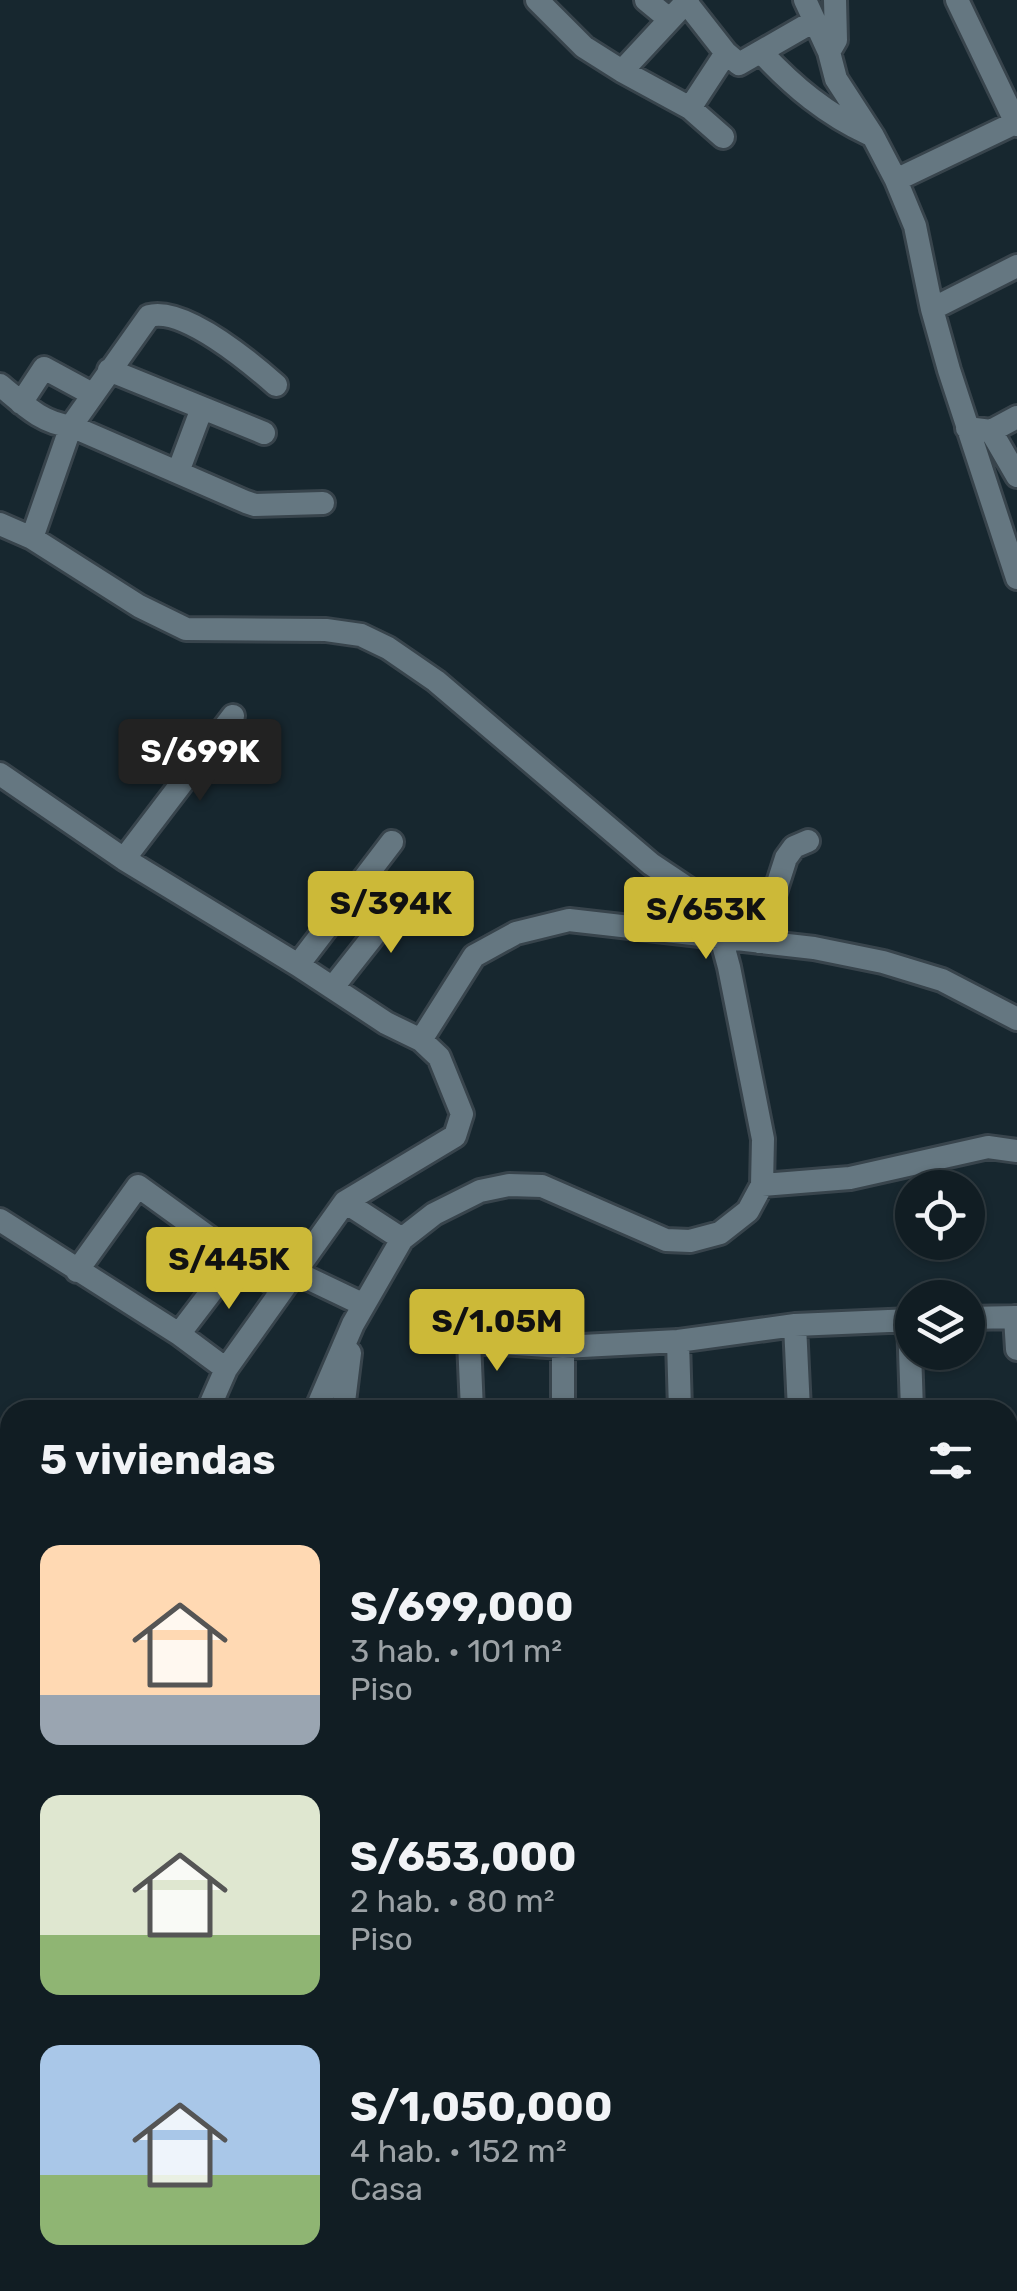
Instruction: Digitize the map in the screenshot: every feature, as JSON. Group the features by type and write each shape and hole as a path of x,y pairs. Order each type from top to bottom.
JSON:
{"street":[{"path":"537,0 584,47 690,108 723,137"},
{"path":"646,0 681,7 739,64 762,53 810,10 836,79 873,136 915,226 932,309 979,429 1017,578"},
{"path":"829,52 836,40 836,0"},
{"path":"896,180 1017,124 956,0"},
{"path":"622,71 681,7"},
{"path":"690,108 726,52"},
{"path":"762,53 793,86 834,117 873,136"},
{"path":"932,309 1017,266"},
{"path":"32,538 71,426 149,316 162,314 229,345 276,385"},
{"path":"22,403 44,368 92,394"},
{"path":"109,370 264,433"},
{"path":"0,385 42,419 71,426 255,505 324,503"},
{"path":"178,472 202,408"},
{"path":"979,429 1017,417"},
{"path":"979,429 1017,476"},
{"path":"0,524 32,538 140,606 186,629 326,630 360,635 388,648 436,682 650,864 699,896 715,915 763,1140 762,1185 748,1211 720,1233 690,1241 666,1240 542,1186 509,1185 480,1191 434,1214 402,1239 358,1314 320,1400"},
{"path":"124,859 233,716"},
{"path":"0,774 124,859 386,1023 421,1040 439,1057 452,1082 462,1114 455,1136 345,1202 226,1369 212,1400"},
{"path":"759,942 786,858 794,847 808,841"},
{"path":"298,965 392,842"},
{"path":"333,987 408,892"},
{"path":"421,1040 474,956 516,932 569,920 814,948 918,972 1017,1019"},
{"path":"762,1185 850,1178 988,1147 1017,1152"},
{"path":"77,1271 138,1186 237,1258 358,1314"},
{"path":"345,1202 402,1239"},
{"path":"0,1220 179,1334 226,1369"},
{"path":"179,1334 237,1258"},
{"path":"345,1400 358,1314"},
{"path":"985,1318 1016,1317 1017,1349"},
{"path":"472,1400 469,1341 563,1347 678,1341 795,1325 895,1321"},
{"path":"795,1325 799,1400"},
{"path":"678,1341 680,1400"},
{"path":"563,1347 563,1400"},
{"path":"912,1370 912,1400"}]}
